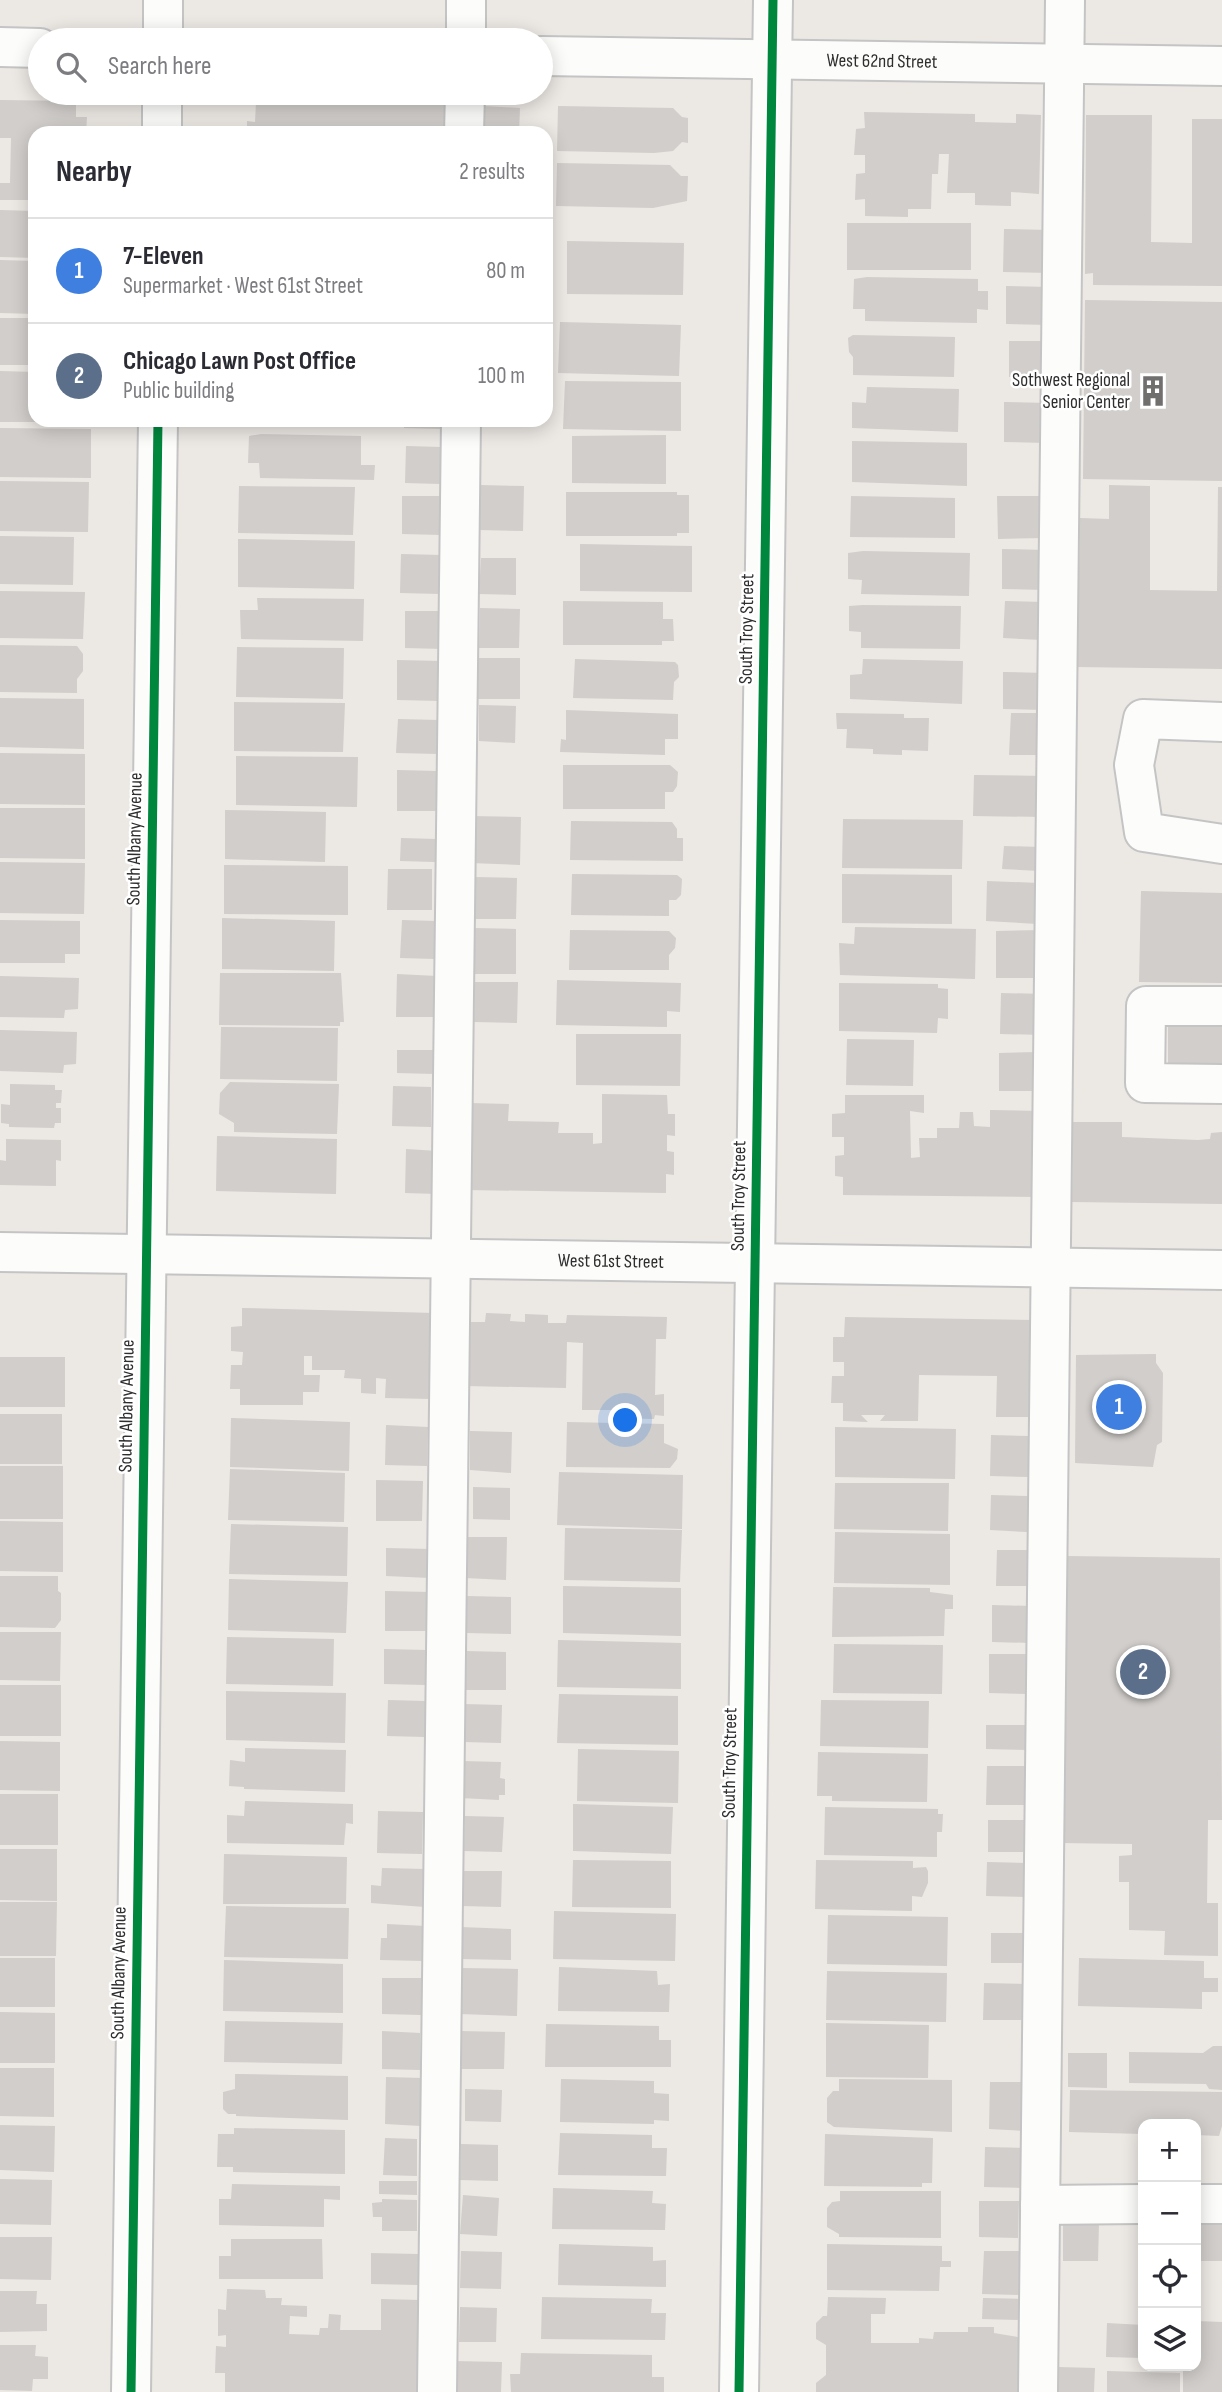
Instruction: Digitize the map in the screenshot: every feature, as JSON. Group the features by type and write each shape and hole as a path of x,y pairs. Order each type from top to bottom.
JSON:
{"street":[{"path":"163,0 163,28"},
{"path":"466,0 466,28"},
{"name":"South Troy Street","path":"739,2392 773,0"},
{"path":"1038,2392 1065,0"},
{"path":"0,47 28,48"},
{"name":"West 62nd Street","path":"553,56 1222,66"},
{"path":"162,105 162,126"},
{"path":"464,126 465,105"},
{"name":"South Albany Avenue","path":"131,2392 158,427"},
{"path":"437,2392 461,427"},
{"path":"1222,722 1143,719 1134,765 1144,832 1222,844"},
{"path":"1222,1006 1146,1006 1145,1044 1145,1083 1222,1084"},
{"name":"West 61st Street","path":"0,1252 1222,1270"},
{"path":"1040,2205 1138,2204"},
{"path":"1201,2204 1222,2204"}],"building":[{"path":"0,100 28,100 28,105 76,105 76,117 87,117 86,126 28,126 28,200 0,200 0,183 10,183 11,138 0,138"},
{"path":"256,105 452,105 451,126 247,126 247,121 255,122"},
{"path":"483,106 520,108 519,126 483,126"},
{"path":"558,106 673,108 682,117 688,118 688,143 682,142 673,151 654,153 557,151"},
{"path":"864,112 975,114 975,122 1016,123 1016,114 1041,115 1039,194 1011,192 1011,206 975,205 975,193 947,193 949,154 939,154 938,174 932,174 931,209 908,209 908,217 865,216 865,199 855,200 856,174 865,173 865,155 854,155 856,129 865,128"},
{"path":"1086,115 1152,115 1151,242 1192,243 1192,119 1222,119 1222,286 1093,285 1093,273 1085,274"},
{"path":"557,163 670,165 681,176 688,176 687,201 653,208 556,206"},
{"path":"0,210 28,211 28,258 0,257"},
{"path":"847,223 971,223 971,270 847,270"},
{"path":"1004,229 1051,230 1050,273 1003,272"},
{"path":"567,241 684,243 683,295 567,294"},
{"path":"0,260 28,261 28,314 0,313"},
{"path":"854,279 978,279 978,291 988,291 988,310 977,309 977,323 865,321 865,309 853,309"},
{"path":"1006,286 1051,287 1049,325 1006,324"},
{"name":"Sothwest Regional Senior Center","path":"1085,300 1222,302 1222,481 1083,479"},
{"path":"0,318 28,318 28,365 0,365"},
{"path":"560,322 681,325 679,376 558,373"},
{"path":"853,335 955,337 954,377 853,375 853,357 849,352 848,338"},
{"path":"1009,341 1047,341 1047,376 1009,377"},
{"path":"0,371 28,372 28,422 0,422"},
{"path":"565,381 681,382 681,431 563,429"},
{"path":"867,387 959,389 958,432 852,428 852,402 866,403"},
{"path":"1004,402 1048,403 1048,443 1004,442"},
{"path":"404,427 442,427 442,429"},
{"path":"0,428 91,429 91,478 0,477"},
{"path":"666,435 666,484 572,483 572,436"},
{"path":"249,436 361,436 361,465 375,465 374,480 260,478 259,463 248,463"},
{"path":"852,441 967,443 967,486 852,482"},
{"path":"406,446 442,447 441,484 405,483"},
{"path":"0,481 89,482 88,532 0,531"},
{"path":"480,485 524,486 523,531 480,530"},
{"path":"1109,485 1150,486 1150,590 1217,591 1218,487 1222,487 1222,669 1077,667 1080,518 1109,519"},
{"path":"239,486 355,487 353,535 238,533"},
{"path":"566,492 677,492 677,495 689,495 689,533 677,533 677,536 566,536"},
{"path":"402,496 442,496 442,535 402,534"},
{"path":"851,496 955,498 955,538 850,537"},
{"path":"997,496 1043,496 1044,538 998,539"},
{"path":"0,536 74,537 73,585 0,584"},
{"path":"238,539 355,541 354,589 238,587"},
{"path":"580,544 692,546 692,592 580,591"},
{"path":"1002,549 1046,550 1045,590 1002,589"},
{"path":"848,553 970,553 969,596 861,594 862,580 848,579"},
{"path":"401,554 442,555 441,594 400,593"},
{"path":"481,558 516,558 516,595 479,594"},
{"path":"0,591 85,592 83,639 0,638"},
{"path":"257,598 364,599 363,641 241,639 240,610 258,610"},
{"path":"563,601 663,602 663,619 673,619 674,641 662,641 662,645 563,645"},
{"path":"1005,601 1043,602 1042,640 1003,638"},
{"path":"849,606 961,606 960,649 861,648 861,632 849,631"},
{"path":"480,608 520,609 519,648 479,648"},
{"path":"405,611 444,611 443,649 405,648"},
{"path":"0,645 77,646 83,654 83,671 77,679 77,693 0,692"},
{"path":"237,647 344,648 343,699 236,697"},
{"path":"478,658 520,658 520,699 477,699"},
{"path":"575,659 675,662 678,665 679,677 674,682 673,700 573,698"},
{"path":"863,659 963,661 962,704 850,699 850,675 862,674"},
{"path":"397,660 442,661 441,701 397,700"},
{"path":"1003,672 1045,673 1044,710 1003,709"},
{"path":"0,698 84,699 84,749 0,747"},
{"path":"234,702 345,703 343,752 234,751"},
{"path":"479,705 516,706 515,743 479,741"},
{"path":"566,710 678,714 678,739 665,739 665,755 560,752 561,739 566,740"},
{"path":"836,713 904,714 904,718 929,718 928,751 902,750 902,755 873,754 873,749 846,748 847,729 837,729"},
{"path":"1011,713 1042,713 1041,755 1009,755"},
{"path":"398,719 439,720 439,754 396,753"},
{"path":"0,753 85,754 85,805 0,804"},
{"path":"236,756 358,757 357,807 236,805"},
{"path":"563,765 670,765 678,772 677,786 673,792 665,792 665,809 563,809"},
{"path":"397,770 437,771 437,811 397,811"},
{"path":"974,775 1045,776 1044,817 973,816"},
{"path":"0,808 85,808 85,859 0,858"},
{"path":"225,810 326,812 325,862 225,859"},
{"path":"471,816 521,817 520,865 470,863"},
{"path":"843,819 963,820 962,869 842,868"},
{"path":"571,821 672,822 677,829 677,838 683,838 683,861 570,860"},
{"path":"401,838 436,839 435,862 400,861"},
{"path":"1004,846 1040,847 1039,871 1002,869"},
{"path":"0,862 85,863 84,914 0,913"},
{"path":"224,865 348,866 348,915 224,914"},
{"path":"388,869 432,869 432,910 387,910"},
{"path":"572,874 677,875 682,879 681,895 676,900 669,900 669,916 571,915"},
{"path":"842,874 952,875 952,924 842,923"},
{"path":"474,877 517,878 516,919 474,919"},
{"path":"987,881 1039,883 1038,924 986,921"},
{"path":"1141,891 1222,893 1222,983 1139,982"},
{"path":"222,918 335,921 334,971 222,969"},
{"path":"0,920 80,921 80,954 65,954 65,963 0,963"},
{"path":"402,920 436,921 435,959 400,958"},
{"path":"855,927 976,929 975,979 840,975 839,943 854,944"},
{"path":"473,928 516,929 516,974 473,974"},
{"path":"570,930 669,931 676,938 675,948 669,955 669,970 569,970"},
{"path":"1042,930 1042,978 996,978 996,931"},
{"path":"220,973 341,973 344,1022 340,1022 340,1026 219,1025"},
{"path":"397,974 437,976 436,1017 396,1017"},
{"path":"0,976 79,978 78,1009 65,1010 64,1018 0,1017"},
{"path":"557,980 681,983 680,1012 667,1011 667,1027 556,1025"},
{"path":"475,982 518,982 517,1023 474,1022"},
{"path":"839,983 938,984 938,988 948,989 948,1019 938,1018 937,1033 839,1031"},
{"path":"1001,993 1045,994 1044,1035 1000,1034"},
{"path":"1168,1022 1222,1023 1222,1068 1168,1067"},
{"path":"221,1027 338,1028 337,1081 220,1079"},
{"path":"0,1030 77,1032 76,1064 64,1065 63,1073 0,1071"},
{"path":"576,1034 681,1034 680,1086 576,1085"},
{"path":"847,1039 914,1040 913,1086 846,1085"},
{"path":"397,1050 436,1050 435,1074 397,1073"},
{"path":"1038,1052 1039,1091 999,1091 999,1053"},
{"path":"230,1082 339,1084 337,1134 234,1132 234,1123 219,1114 220,1093"},
{"path":"10,1084 55,1085 55,1090 62,1090 61,1103 56,1103 56,1108 61,1108 61,1123 55,1123 54,1128 9,1127 9,1124 1,1123 1,1104 10,1105"},
{"path":"393,1086 431,1087 431,1127 392,1126"},
{"path":"602,1094 667,1095 668,1114 675,1114 675,1136 667,1135 667,1151 674,1152 674,1175 666,1174 666,1193 467,1190 469,1103 509,1104 508,1121 559,1122 558,1133 593,1133 593,1144 602,1143"},
{"path":"845,1095 924,1095 924,1113 910,1111 911,1158 920,1157 919,1138 937,1138 937,1128 959,1128 960,1112 973,1112 974,1126 990,1127 990,1110 1041,1111 1041,1197 843,1195 843,1177 835,1176 835,1156 844,1155 844,1137 832,1137 832,1114 845,1113"},
{"path":"1073,1122 1122,1122 1122,1137 1198,1140 1210,1139 1211,1133 1222,1132 1222,1204 1072,1202"},
{"path":"217,1136 337,1139 336,1194 216,1191"},
{"path":"6,1139 61,1140 61,1161 56,1160 56,1186 0,1185 0,1160 6,1161"},
{"path":"406,1149 438,1151 438,1194 405,1193"},
{"path":"242,1308 434,1313 432,1399 385,1398 386,1379 376,1378 376,1394 361,1393 361,1379 344,1378 345,1370 312,1370 312,1356 304,1356 304,1375 320,1375 319,1392 303,1392 303,1405 240,1405 240,1389 230,1389 231,1365 242,1365 243,1352 231,1351 231,1327 242,1326"},
{"path":"486,1313 511,1314 510,1321 525,1322 525,1314 548,1315 548,1323 566,1323 567,1315 667,1317 666,1339 656,1339 655,1395 664,1394 664,1416 655,1415 654,1419 612,1418 612,1410 582,1410 583,1343 567,1342 566,1388 466,1386 467,1322 485,1322"},
{"path":"845,1317 1037,1320 1036,1417 996,1417 997,1376 919,1375 918,1421 880,1421 885,1415 861,1415 868,1422 843,1421 843,1403 831,1403 832,1376 844,1376 844,1362 833,1362 833,1337 844,1337"},
{"path":"1156,1354 1156,1363 1163,1373 1162,1442 1157,1445 1153,1467 1075,1463 1076,1355"},
{"path":"0,1357 65,1357 65,1407 0,1407"},
{"path":"0,1414 62,1414 62,1464 0,1464"},
{"path":"231,1418 350,1422 349,1471 230,1467"},
{"path":"567,1422 664,1424 664,1443 678,1449 677,1459 670,1468 566,1467"},
{"path":"386,1425 428,1427 427,1466 385,1465"},
{"path":"835,1427 956,1429 955,1479 835,1477"},
{"path":"470,1431 512,1432 511,1473 470,1470"},
{"path":"991,1435 1029,1436 1029,1477 990,1476"},
{"path":"0,1466 63,1466 63,1519 0,1519"},
{"path":"230,1469 345,1473 344,1522 228,1520"},
{"path":"559,1472 683,1475 682,1529 557,1525"},
{"path":"376,1480 423,1481 422,1521 376,1521"},
{"path":"835,1483 949,1483 948,1531 834,1529"},
{"path":"473,1487 510,1488 510,1520 473,1519"},
{"path":"991,1495 1028,1496 1027,1532 990,1530"},
{"path":"0,1521 63,1522 63,1572 0,1571"},
{"path":"231,1524 348,1527 347,1576 229,1574"},
{"path":"565,1528 682,1530 680,1582 564,1580"},
{"path":"835,1532 950,1534 950,1585 834,1583"},
{"path":"466,1537 507,1537 506,1580 465,1578"},
{"path":"386,1548 430,1549 430,1578 386,1576"},
{"path":"997,1550 1033,1550 1033,1586 996,1586"},
{"path":"1066,1556 1220,1558 1222,1820 1208,1820 1207,1903 1218,1903 1218,1956 1164,1955 1165,1931 1129,1930 1129,1882 1119,1882 1119,1856 1132,1855 1132,1844 1061,1843"},
{"path":"0,1576 58,1576 61,1620 55,1628 0,1627"},
{"path":"229,1579 348,1582 346,1633 228,1630"},
{"path":"563,1586 681,1588 681,1636 563,1633"},
{"path":"833,1587 930,1588 930,1592 953,1595 953,1609 945,1609 944,1636 832,1637"},
{"path":"385,1591 429,1592 428,1631 385,1631"},
{"path":"467,1596 511,1597 511,1634 466,1633"},
{"path":"992,1605 1031,1606 1031,1643 992,1642"},
{"path":"0,1632 61,1632 60,1681 0,1680"},
{"path":"227,1637 334,1639 333,1686 226,1684"},
{"path":"558,1640 681,1643 681,1689 557,1687"},
{"path":"834,1644 943,1645 942,1694 833,1693"},
{"path":"384,1649 427,1650 426,1685 384,1684"},
{"path":"466,1651 506,1652 506,1690 465,1690"},
{"path":"989,1654 1030,1654 1030,1694 989,1693"},
{"path":"0,1685 61,1685 61,1736 0,1736"},
{"path":"226,1691 346,1693 345,1743 226,1740"},
{"path":"559,1694 678,1696 678,1745 557,1743"},
{"path":"388,1700 425,1701 425,1737 387,1736"},
{"path":"821,1700 929,1701 928,1748 820,1746"},
{"path":"464,1704 502,1705 501,1743 464,1742"},
{"path":"986,1725 1031,1725 1031,1750 986,1749"},
{"path":"0,1741 60,1742 60,1791 0,1790"},
{"path":"245,1748 346,1750 345,1792 244,1789 229,1786 230,1760 245,1762"},
{"path":"578,1749 679,1751 678,1803 577,1801"},
{"path":"818,1752 928,1754 927,1802 832,1801 832,1796 817,1796"},
{"path":"462,1761 501,1762 500,1778 505,1779 505,1795 499,1795 499,1800 461,1798"},
{"path":"987,1766 1029,1766 1028,1805 986,1805"},
{"path":"0,1794 58,1794 58,1845 0,1845"},
{"path":"245,1801 353,1804 353,1824 346,1823 344,1845 227,1843 227,1815 244,1816"},
{"path":"573,1804 673,1807 671,1854 573,1851"},
{"path":"825,1807 938,1809 938,1814 943,1814 942,1832 937,1832 937,1857 824,1855"},
{"path":"378,1811 423,1812 422,1854 377,1853"},
{"path":"465,1816 504,1817 502,1852 464,1851"},
{"path":"988,1820 1027,1820 1027,1852 988,1852"},
{"path":"0,1849 57,1849 57,1901 0,1900"},
{"path":"224,1854 347,1857 346,1904 223,1904"},
{"path":"573,1860 671,1861 671,1908 572,1907"},
{"path":"816,1860 913,1861 913,1868 926,1867 928,1883 922,1897 912,1896 912,1911 815,1909"},
{"path":"987,1862 1027,1863 1027,1897 986,1896"},
{"path":"382,1868 425,1869 425,1907 371,1903 371,1885 381,1886"},
{"path":"463,1871 502,1871 501,1907 462,1906"},
{"path":"0,1902 57,1902 56,1956 0,1956"},
{"path":"226,1906 349,1908 348,1959 224,1957"},
{"path":"554,1911 676,1914 675,1961 553,1959"},
{"path":"828,1915 948,1917 947,1966 827,1964"},
{"path":"387,1924 425,1926 424,1961 380,1960 381,1938 387,1938"},
{"path":"461,1927 511,1929 511,1960 461,1959"},
{"path":"991,1933 1023,1933 1023,1963 991,1963"},
{"path":"0,1958 55,1958 55,2007 0,2007"},
{"path":"1079,1958 1204,1961 1204,1978 1218,1978 1218,1992 1202,1992 1202,2009 1078,2006"},
{"path":"224,1960 343,1964 343,2013 223,2011"},
{"path":"559,1967 657,1971 658,1985 670,1984 669,2012 558,2011"},
{"path":"461,1968 518,1969 517,2016 460,2014"},
{"path":"827,1971 947,1973 946,2022 826,2020"},
{"path":"382,1978 422,1978 421,2015 382,2014"},
{"path":"984,1983 1026,1984 1025,2020 983,2020"},
{"path":"0,2012 55,2013 55,2063 0,2063"},
{"path":"225,2021 343,2023 342,2064 224,2062"},
{"path":"826,2023 929,2025 928,2078 826,2077"},
{"path":"546,2024 659,2026 659,2040 671,2040 671,2067 545,2067"},
{"path":"382,2031 420,2033 420,2070 382,2069"},
{"path":"460,2031 505,2032 504,2069 460,2069"},
{"path":"1213,2046 1222,2046 1222,2090 1209,2089 1206,2084 1129,2083 1129,2052 1203,2053"},
{"path":"1068,2053 1107,2053 1107,2088 1068,2087"},
{"path":"0,2068 54,2068 54,2117 0,2116"},
{"path":"235,2074 348,2076 348,2120 228,2114 223,2109 223,2092 235,2089"},
{"path":"386,2077 422,2078 421,2126 385,2124"},
{"path":"561,2079 654,2081 654,2093 669,2094 669,2121 654,2120 654,2124 560,2122"},
{"path":"839,2079 952,2080 952,2132 834,2127 827,2122 827,2098 833,2091 839,2091"},
{"path":"990,2082 1029,2082 1027,2131 989,2129"},
{"path":"465,2089 502,2090 501,2122 465,2121"},
{"path":"1070,2090 1222,2092 1222,2126 1219,2136 1201,2135 1201,2119 1138,2119 1138,2134 1069,2132"},
{"path":"0,2125 55,2126 54,2172 0,2170"},
{"path":"234,2128 345,2130 345,2174 233,2172 233,2167 217,2167 218,2134 234,2134"},
{"path":"560,2133 652,2135 652,2148 667,2148 666,2176 558,2175"},
{"path":"825,2134 933,2138 932,2183 922,2183 922,2187 824,2186"},
{"path":"385,2138 417,2139 417,2176 383,2175"},
{"path":"461,2144 498,2145 498,2181 460,2180"},
{"path":"985,2147 1027,2148 1027,2188 984,2187"},
{"path":"0,2179 52,2180 51,2225 0,2224"},
{"path":"379,2181 417,2181 417,2195 379,2194"},
{"path":"232,2184 340,2186 340,2200 324,2199 324,2227 219,2225 219,2199 231,2199"},
{"path":"553,2188 653,2191 652,2203 666,2204 665,2230 552,2229"},
{"path":"840,2191 941,2191 941,2238 839,2237 839,2234 827,2227 827,2208 832,2202 840,2201"},
{"path":"463,2195 499,2198 497,2236 460,2234"},
{"path":"382,2199 417,2200 417,2231 382,2231 382,2217 373,2217 372,2203 382,2202"},
{"path":"979,2201 1019,2201 1018,2238 979,2237"},
{"path":"1201,2217 1222,2217 1222,2261 1201,2261"},
{"path":"1063,2222 1099,2223 1098,2261 1063,2261"},
{"path":"0,2237 52,2237 51,2280 0,2279"},
{"path":"231,2239 322,2239 323,2279 219,2279 219,2256 231,2256"},
{"path":"559,2244 653,2247 653,2261 666,2260 666,2287 558,2285"},
{"path":"827,2244 942,2246 942,2261 951,2261 951,2267 940,2267 939,2291 827,2290"},
{"path":"461,2251 502,2252 501,2289 460,2288"},
{"path":"984,2251 1024,2251 1022,2295 982,2294"},
{"path":"371,2253 418,2254 418,2285 371,2284"},
{"path":"227,2289 265,2290 266,2298 282,2298 281,2305 307,2306 307,2317 290,2316 289,2334 319,2335 320,2328 328,2328 329,2314 341,2315 340,2330 381,2330 381,2299 420,2300 418,2392 225,2392 225,2373 215,2373 216,2346 226,2347 226,2335 218,2336 218,2309 226,2310"},
{"path":"0,2291 37,2291 36,2304 47,2304 47,2331 0,2332"},
{"path":"542,2297 652,2299 651,2313 666,2313 665,2340 541,2339"},
{"path":"828,2297 886,2298 885,2314 871,2314 871,2343 919,2343 919,2338 933,2339 934,2332 968,2332 968,2327 994,2327 994,2333 1024,2338 1024,2392 816,2392 816,2383 826,2375 826,2345 816,2339 816,2323 823,2316 827,2316"},
{"path":"983,2298 1024,2299 1023,2320 982,2319"},
{"path":"460,2307 497,2308 496,2342 459,2342"},
{"path":"1201,2321 1222,2322 1222,2392 1183,2392 1183,2371 1201,2371"},
{"path":"1107,2323 1138,2325 1138,2358 1106,2357"},
{"path":"0,2345 36,2345 35,2356 48,2357 48,2379 33,2379 32,2391 0,2390"},
{"path":"521,2353 652,2355 652,2377 664,2377 664,2392 511,2392 510,2374 520,2374"},
{"path":"453,2361 502,2362 501,2392 452,2392"},
{"path":"1058,2367 1095,2368 1094,2392 1058,2392"},
{"path":"1107,2371 1180,2373 1180,2392 1107,2392"}],"cycle path":[{"path":"739,2392 773,0"},
{"path":"131,2392 158,427"}],"place":[{"name":"Sothwest Regional Senior Center","path":"1153,391"},
{"name":"7-Eleven","path":"1119,1407"},
{"name":"Chicago Lawn Post Office","path":"1143,1672"}]}
